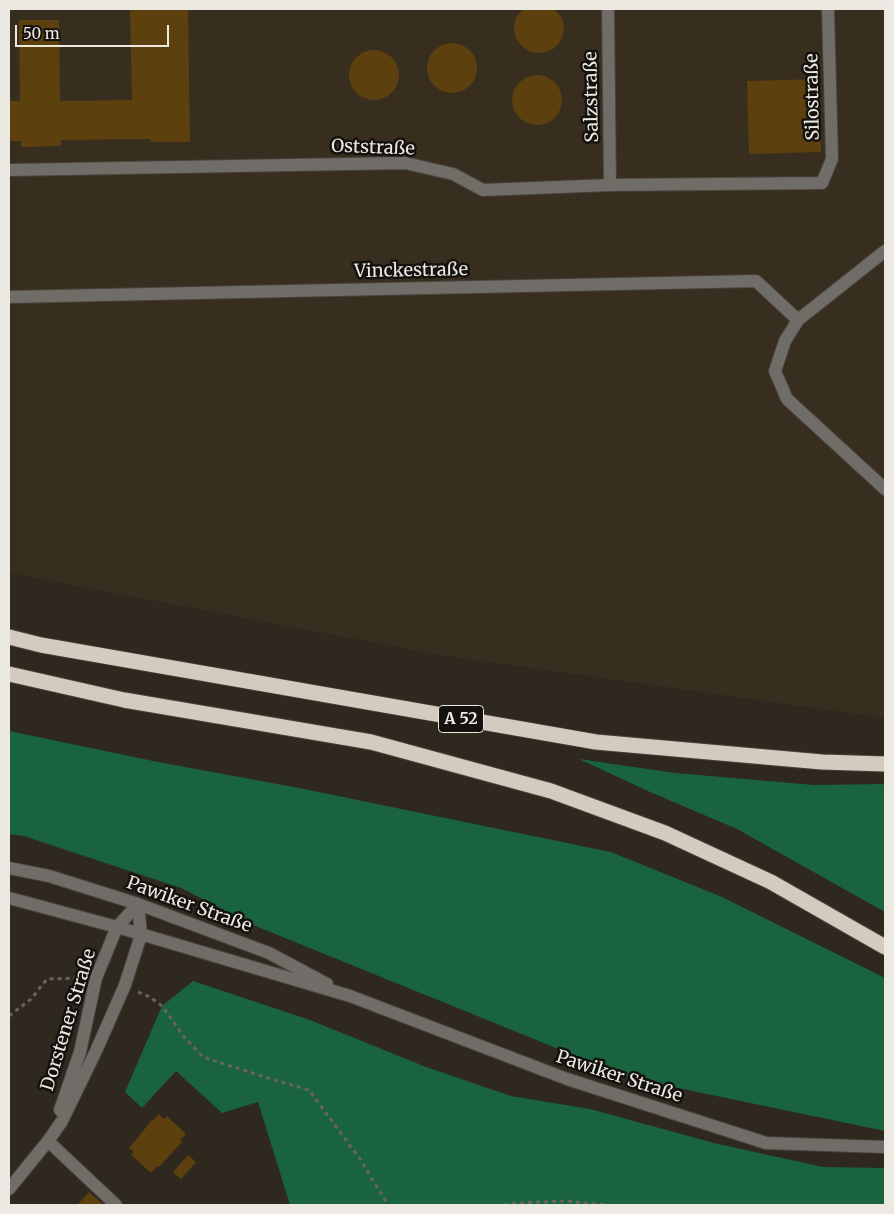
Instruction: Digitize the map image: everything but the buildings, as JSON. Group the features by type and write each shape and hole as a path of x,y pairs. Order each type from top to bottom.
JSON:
{"highway":[{"name":"A 52","path":"9,637 51,647 596,742 822,762 885,764"},
{"path":"9,674 124,700 371,742 551,791 665,833 771,882 885,947"}],"street":[{"name":"Salzstraße","path":"608,9 610,185"},
{"name":"Silostraße","path":"822,183 832,159 828,9"},
{"name":"Oststraße","path":"9,170 405,163 453,174 483,190 610,185 822,183"},
{"path":"885,251 798,320 785,342 775,371 787,399 885,489"},
{"name":"Vinckestraße","path":"9,297 756,281 798,320"},
{"name":"Pawiker Straße","path":"9,868 49,876 138,904 269,953 350,996"},
{"name":"Pawiker Straße","path":"9,898 117,927 350,996 567,1079 766,1143 885,1147"},
{"name":"Dorstener Straße","path":"48,1140 80,1052 96,978 117,927 138,904"},
{"name":"Dorstener Straße","path":"9,1189 62,1121 96,1051 125,985 141,935 138,904"},
{"path":"48,1140 116,1205"}],"path":[{"path":"150,997 162,1006 185,1038 203,1057 308,1090 360,1159 388,1205"},
{"path":"504,1205 564,1201 608,1205"}],"shaded area":[{"path":"9,9 885,9 885,718 440,655 9,573"}],"green space":[{"path":"9,731 611,852 722,897 885,978 885,1131 630,1078 253,925 181,888 24,836 9,834"},
{"path":"579,759 675,773 814,785 885,784 885,912 737,829"},
{"path":"193,981 310,1020 426,1067 511,1096 590,1109 714,1143 823,1167 885,1168 885,1205 290,1205 258,1102 222,1113 176,1071 142,1108 125,1092 162,1006"}]}
